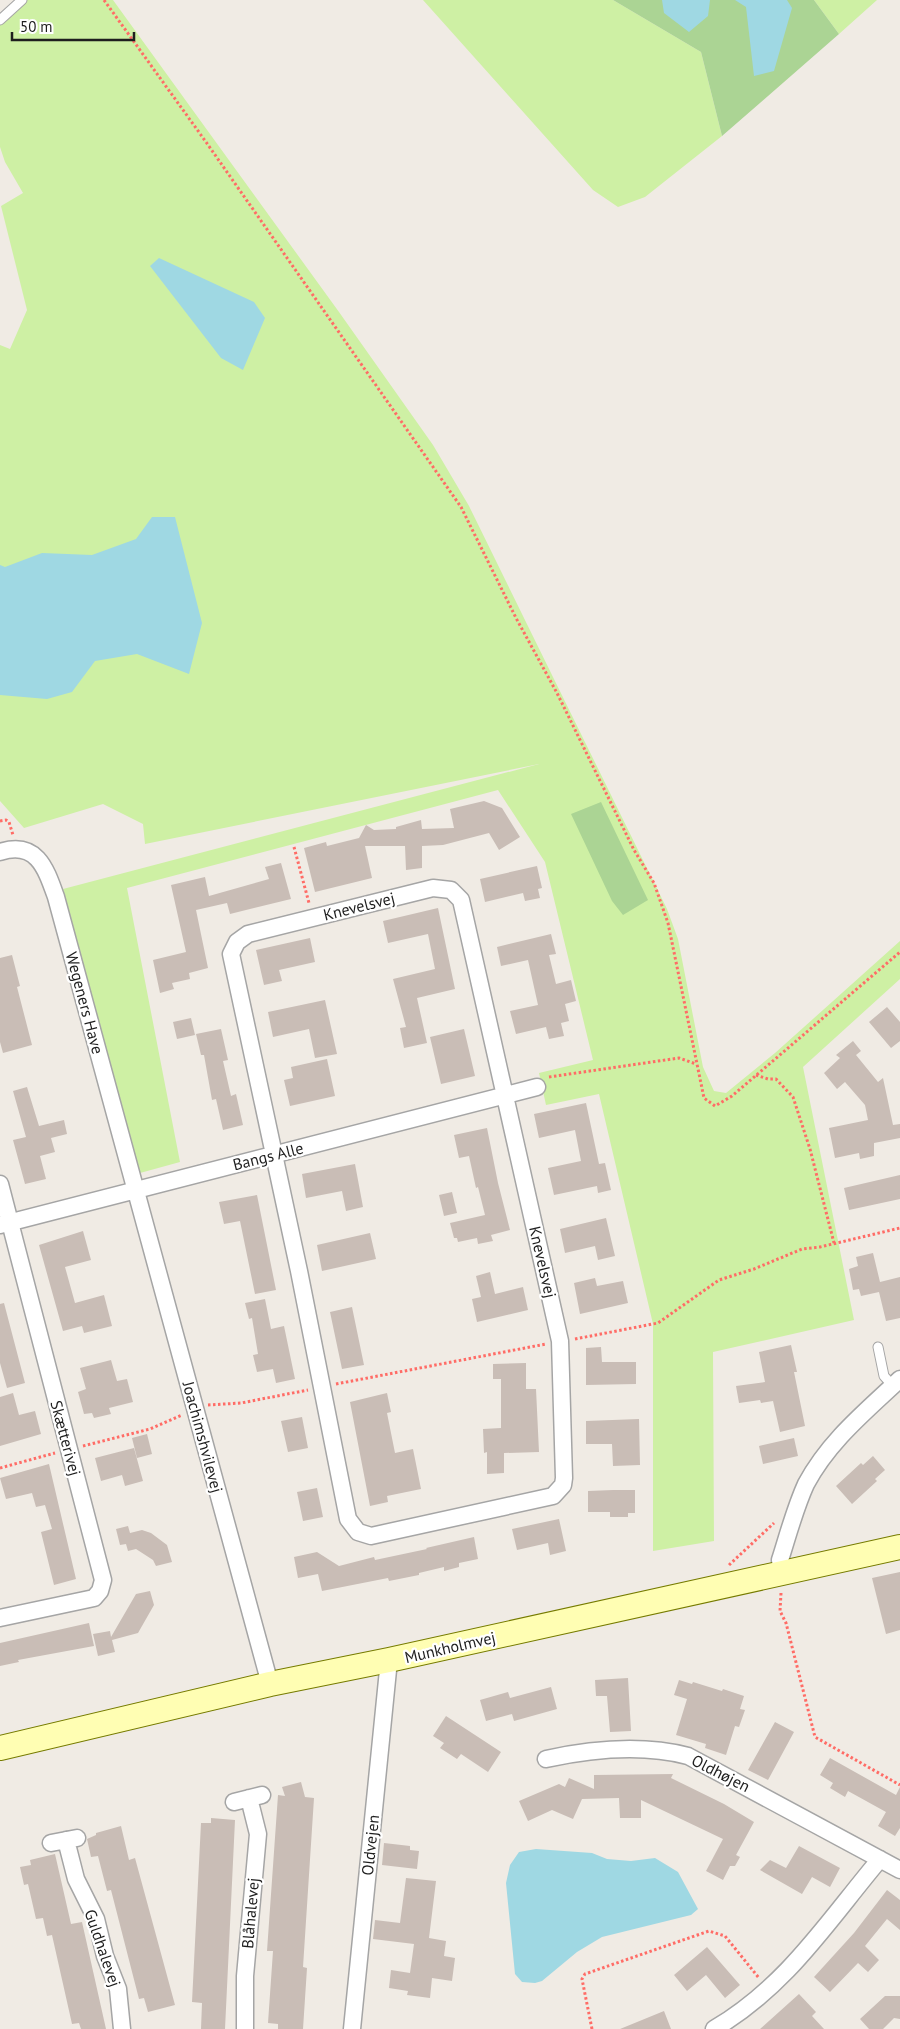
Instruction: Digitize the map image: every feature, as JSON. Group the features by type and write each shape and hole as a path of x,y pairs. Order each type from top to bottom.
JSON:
{"street":[{"name":"Wegeners Have","path":"0,852 22,850 34,856 45,866 56,896 136,1190"},
{"name":"Knevelsvej","path":"433,888 444,888 456,893 461,900 560,1341 564,1478 559,1491 553,1496 371,1536 358,1532 348,1519 300,1272 231,954 237,942 246,935 313,918 433,888"},
{"name":"Bangs Alle","path":"5,1224 537,1087"},
{"name":"Skætterivej","path":"0,1184 5,1224 103,1580 100,1591 94,1598 0,1618"},
{"name":"Joachimshvilevej","path":"136,1190 270,1684"},
{"path":"782,1573 780,1560 806,1486 824,1455 848,1427 896,1383"},
{"name":"Munkholmvej","path":"0,1748 270,1684 389,1660 900,1547"},
{"name":"Oldvejen","path":"352,2029 389,1660"},
{"name":"Oldhøjen","path":"546,1759 575,1752 621,1750 657,1750 688,1756 900,1870"},
{"name":"Blåhalevej","path":"245,2029 245,1976 258,1834 248,1799"},
{"name":"Guldhalevej","path":"65,1840 76,1879 96,1919 105,1956 118,1989 122,2029"},
{"path":"714,2029 769,1990 798,1961 880,1859"}],"lane":[{"path":"0,20 22,0"},
{"path":"878,1347 884,1376 896,1383"}],"path":[{"path":"104,0 461,507 516,618 557,692 634,850 654,883 668,923 704,1098 715,1106 732,1096 900,952"},
{"path":"294,847 313,918"},
{"path":"537,1087 538,1081 550,1077 679,1058 696,1064"},
{"path":"756,1075 768,1079 776,1079 794,1098 810,1149 834,1243"},
{"path":"397,1371 658,1323 719,1280 754,1269 802,1249 900,1228"},
{"path":"729,1585 726,1567 776,1521 794,1520"},
{"path":"782,1573 780,1611 786,1623 814,1737 900,1785"},
{"path":"592,2029 582,1979 585,1974 708,1930 725,1936 769,1990"}],"green space":[{"path":"25,0 113,0 433,445 469,506 667,909 678,939 703,1067 714,1091 726,1093 775,1053 900,941 900,979 803,1067 854,1320 713,1352 714,1541 653,1551 653,1324 599,1094 546,1105 539,1073 593,1060 545,862 498,790 127,888 180,1162 140,1173 63,889 539,764 145,844 143,824 103,804 24,828 0,801 0,345 10,349 27,310 1,206 23,193 5,162 0,147 0,23"},
{"path":"423,0 613,0 701,52 722,136 645,197 618,207 593,190"},
{"path":"613,0 814,0 839,34 722,136 701,52"},
{"path":"814,0 877,0 839,34"},
{"path":"601,802 648,900 623,915 612,901 571,814"}],"water":[{"path":"662,0 710,0 708,16 689,32 664,13"},
{"path":"735,0 787,0 792,8 774,71 754,76 746,7"},
{"path":"159,258 254,302 265,318 243,370 221,358 150,266"},
{"path":"152,517 175,517 202,623 189,674 137,654 95,661 72,692 47,699 0,695 0,565 5,567 42,553 92,555 136,539"},
{"path":"536,1849 592,1853 607,1859 631,1861 655,1858 678,1872 698,1909 691,1915 602,1937 577,1952 542,1981 535,1983 522,1982 515,1974 506,1883 510,1865 519,1852"}],"building":[{"path":"484,801 502,808 520,837 499,850 489,833 443,845 422,846 422,868 406,870 405,846 365,846 372,878 315,892 304,848 326,842 327,846 359,838 366,825 374,830 396,829 396,827 421,820 422,829 454,828 450,809"},
{"path":"281,863 291,899 230,914 227,903 196,910 208,968 189,973 190,979 172,983 174,989 160,993 153,960 186,952 171,885 205,877 209,896 269,879 265,867"},
{"path":"537,866 542,888 538,889 540,898 525,901 523,893 485,902 480,879"},
{"path":"438,908 455,989 417,998 427,1043 404,1048 400,1028 406,1027 393,979 435,969 428,934 388,943 383,921"},
{"path":"551,934 556,954 549,955 556,984 571,980 576,1001 565,1004 569,1021 561,1023 564,1036 549,1039 546,1027 516,1034 510,1011 538,1005 528,960 501,966 497,947"},
{"path":"310,938 315,962 279,970 282,981 264,985 256,950"},
{"path":"12,955 20,986 17,987 32,1045 3,1053 0,1042 0,958"},
{"path":"325,1000 337,1054 315,1058 309,1029 273,1037 268,1012"},
{"path":"887,1007 900,1022 900,1041 891,1048 869,1022"},
{"path":"191,1018 195,1035 177,1039 173,1022"},
{"path":"221,1029 228,1060 223,1061 231,1096 236,1094 243,1125 223,1130 216,1099 212,1100 204,1055 201,1055 196,1034"},
{"path":"464,1029 475,1076 441,1084 430,1037"},
{"path":"853,1041 861,1051 856,1055 878,1082 883,1078 893,1125 900,1124 900,1138 874,1143 874,1156 860,1159 859,1153 835,1158 829,1128 868,1120 865,1105 845,1082 837,1089 824,1073 840,1058 836,1055"},
{"path":"327,1059 335,1096 290,1106 284,1080 293,1078 291,1067"},
{"path":"27,1087 39,1126 64,1120 67,1134 51,1138 55,1152 40,1156 46,1179 25,1184 13,1140 26,1137 13,1091"},
{"path":"586,1103 599,1164 605,1163 611,1190 598,1193 597,1186 554,1195 548,1168 581,1161 575,1130 539,1138 534,1114"},
{"path":"487,1128 510,1230 491,1235 493,1241 478,1244 477,1238 458,1242 457,1238 454,1238 450,1223 485,1215 478,1187 476,1188 469,1156 459,1158 454,1135"},
{"path":"355,1164 363,1207 346,1211 342,1191 306,1198 302,1174"},
{"path":"900,1175 900,1199 849,1210 844,1188"},
{"path":"452,1192 457,1213 444,1216 439,1195"},
{"path":"257,1195 276,1290 255,1294 240,1221 224,1224 219,1202"},
{"path":"606,1218 615,1256 598,1260 595,1246 565,1253 560,1229"},
{"path":"83,1231 91,1260 65,1267 75,1303 104,1295 112,1326 84,1333 82,1326 63,1331 39,1245"},
{"path":"370,1233 376,1259 322,1271 317,1245"},
{"path":"873,1253 880,1282 900,1277 900,1318 886,1321 879,1292 861,1296 859,1289 853,1290 849,1269 858,1266 856,1257"},
{"path":"490,1272 495,1294 523,1287 528,1310 477,1322 472,1299 481,1297 476,1276"},
{"path":"595,1278 597,1286 623,1281 628,1303 580,1314 574,1283"},
{"path":"265,1299 271,1329 284,1326 295,1379 276,1383 273,1369 257,1372 253,1355 258,1354 252,1318 249,1319 245,1303"},
{"path":"4,1303 25,1383 7,1388 0,1363 0,1304"},
{"path":"352,1307 364,1365 342,1369 330,1312"},
{"path":"791,1345 797,1372 794,1372 805,1426 780,1432 773,1401 761,1403 760,1400 739,1403 736,1386 765,1382 759,1352"},
{"path":"601,1347 602,1362 636,1362 636,1384 586,1385 586,1348"},
{"path":"111,1360 117,1381 127,1379 133,1402 109,1408 111,1414 94,1418 92,1413 84,1414 78,1392 86,1389 80,1368"},
{"path":"526,1363 526,1389 536,1389 539,1452 504,1453 504,1473 487,1474 487,1452 484,1453 483,1429 501,1428 501,1379 493,1379 493,1364"},
{"path":"13,1393 19,1415 35,1411 41,1434 0,1446 0,1397"},
{"path":"387,1393 391,1412 387,1413 395,1453 413,1449 421,1489 387,1496 388,1502 370,1506 350,1402"},
{"path":"302,1417 308,1448 288,1452 281,1421"},
{"path":"639,1419 640,1465 613,1466 612,1444 586,1444 586,1421"},
{"path":"147,1434 152,1454 137,1458 132,1438"},
{"path":"794,1438 798,1456 763,1464 759,1446"},
{"path":"134,1448 143,1481 125,1486 122,1475 101,1481 95,1458"},
{"path":"873,1456 885,1470 875,1479 877,1481 852,1504 836,1486 861,1463 863,1465"},
{"path":"49,1464 76,1579 54,1585 41,1532 52,1529 45,1505 36,1507 32,1493 6,1499 0,1478"},
{"path":"317,1488 323,1517 303,1521 297,1492"},
{"path":"635,1490 635,1513 628,1513 628,1517 610,1517 610,1512 588,1512 588,1491"},
{"path":"559,1519 566,1551 550,1555 548,1543 517,1550 512,1529"},
{"path":"128,1526 130,1533 142,1530 151,1533 167,1545 172,1562 156,1566 153,1560 136,1549 128,1551 126,1544 120,1545 116,1529"},
{"path":"474,1537 478,1559 459,1563 459,1567 444,1571 444,1567 419,1573 419,1575 389,1581 388,1578 322,1591 318,1574 298,1578 294,1557 317,1552 339,1566 374,1557 375,1560 427,1549"},
{"path":"900,1572 900,1630 886,1634 872,1578"},
{"path":"150,1591 154,1605 138,1633 112,1640 115,1652 98,1656 93,1634 110,1631 111,1637 136,1594"},
{"path":"89,1623 94,1646 18,1660 19,1662 0,1666 0,1643"},
{"path":"628,1678 631,1731 610,1732 607,1696 596,1696 595,1680"},
{"path":"679,1680 692,1684 693,1682 722,1691 723,1689 744,1696 740,1709 745,1710 739,1727 735,1726 726,1755 705,1748 706,1744 676,1735 687,1699 674,1695"},
{"path":"551,1687 557,1709 514,1721 512,1714 486,1721 480,1700 508,1692 510,1698"},
{"path":"446,1716 501,1752 488,1772 461,1754 457,1759 440,1748 444,1743 433,1736"},
{"path":"775,1722 794,1732 768,1780 748,1770"},
{"path":"830,1758 896,1795 900,1787 900,1828 895,1836 878,1826 886,1812 848,1791 845,1797 830,1788 833,1783 820,1775"},
{"path":"673,1774 671,1778 724,1804 754,1822 736,1855 740,1857 735,1866 730,1866 723,1880 706,1871 723,1839 641,1800 641,1818 620,1818 619,1798 582,1799 573,1819 552,1810 528,1821 519,1801 559,1784 565,1787 569,1778 594,1789 594,1775"},
{"path":"301,1782 305,1797 314,1798 303,1967 307,1968 303,2029 278,2029 278,2024 268,2023 273,1951 267,1951 278,1795 285,1796 282,1787"},
{"path":"211,1818 235,1820 225,2029 201,2029 202,2003 192,2002 201,1823 211,1823"},
{"path":"121,1826 129,1860 135,1858 175,2005 148,2012 144,1998 139,1999 111,1890 107,1891 98,1856 91,1857 87,1839 96,1835 96,1833"},
{"path":"384,1843 410,1846 410,1850 419,1851 417,1869 382,1865"},
{"path":"799,1846 840,1868 830,1887 812,1877 802,1894 760,1870 770,1860 786,1868"},
{"path":"55,1854 71,1924 82,1922 106,2029 81,2029 79,2023 72,2024 52,1935 47,1936 43,1918 36,1919 28,1884 24,1885 20,1867 31,1865 30,1860"},
{"path":"406,1878 436,1881 429,1938 446,1941 444,1956 455,1958 452,1981 432,1978 430,1998 407,1995 408,1991 389,1988 391,1970 410,1973 414,1944 373,1939 375,1920 400,1923"},
{"path":"887,1890 900,1900 900,1930 887,1919 865,1946 879,1960 868,1972 858,1963 830,1992 814,1977 854,1933"},
{"path":"707,1947 740,1985 725,1998 706,1975 687,1991 674,1975"},
{"path":"799,1994 816,2012 812,2016 824,2029 760,2029"},
{"path":"885,1996 900,1996 900,2019 894,2018 883,2029 869,2029 860,2019"},
{"path":"664,2011 671,2029 620,2029"}]}
